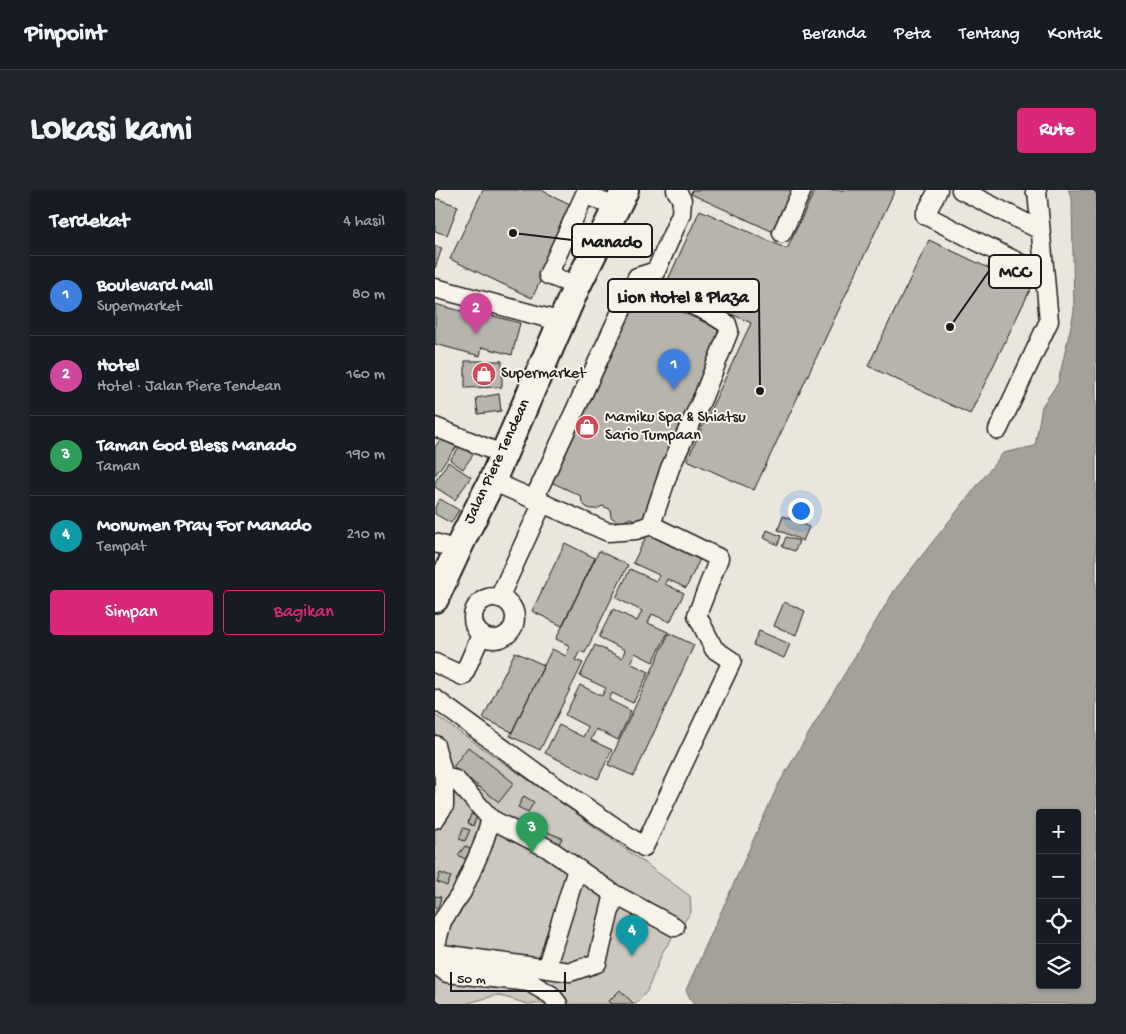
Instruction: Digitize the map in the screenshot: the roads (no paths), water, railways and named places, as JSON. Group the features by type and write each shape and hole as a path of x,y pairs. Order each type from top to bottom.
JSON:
{"highway":[{"name":"Jalan Piere Tendean","path":"436,593 446,547 492,481 577,286 621,199"}],"street":[{"path":"499,598 538,500 637,277 656,271 681,214 682,200 676,190"},
{"path":"782,233 802,190"},
{"path":"938,190 925,215 1045,276"},
{"path":"961,190 1040,230"},
{"path":"998,430 1049,321 1037,191 1035,190"},
{"path":"577,286 548,275 587,192 621,199"},
{"path":"637,277 663,292 708,312 727,324 729,331 703,397 670,468 651,525"},
{"path":"435,288 562,322"},
{"path":"435,427 503,455"},
{"path":"435,699 643,847 733,661 714,649 697,615 719,558 651,525 636,530 608,532 492,481"},
{"path":"493,597 505,600 513,609 515,615 513,627 505,636 499,639 493,640 481,636 477,632 473,621 474,609 482,600 493,597"},
{"path":"435,663 463,676 481,636"},
{"path":"435,745 444,777 444,806 435,819"},
{"path":"444,777 456,780 491,819 549,849 614,894 675,927"},
{"path":"435,948 442,921 462,892 482,847 491,819"},
{"path":"545,969 577,869"},
{"path":"558,1004 551,995 529,982 447,973 437,965 435,954 570,972 597,963 614,894"}],"place":[{"name":"Manado","path":"513,233"},
{"name":"MCC","path":"950,327"},
{"name":"Hotel","path":"476,334"},
{"name":"Supermarket","path":"484,374"},
{"name":"Boulevard Mall","path":"674,390"},
{"name":"Lion Hotel & Plaza","path":"760,391"},
{"name":"Mamiku Spa & Shiatsu Sario Tumpaan","path":"587,427"},
{"name":"Taman God Bless Manado","path":"532,853"},
{"name":"Monumen Pray For Manado","path":"632,956"}]}
